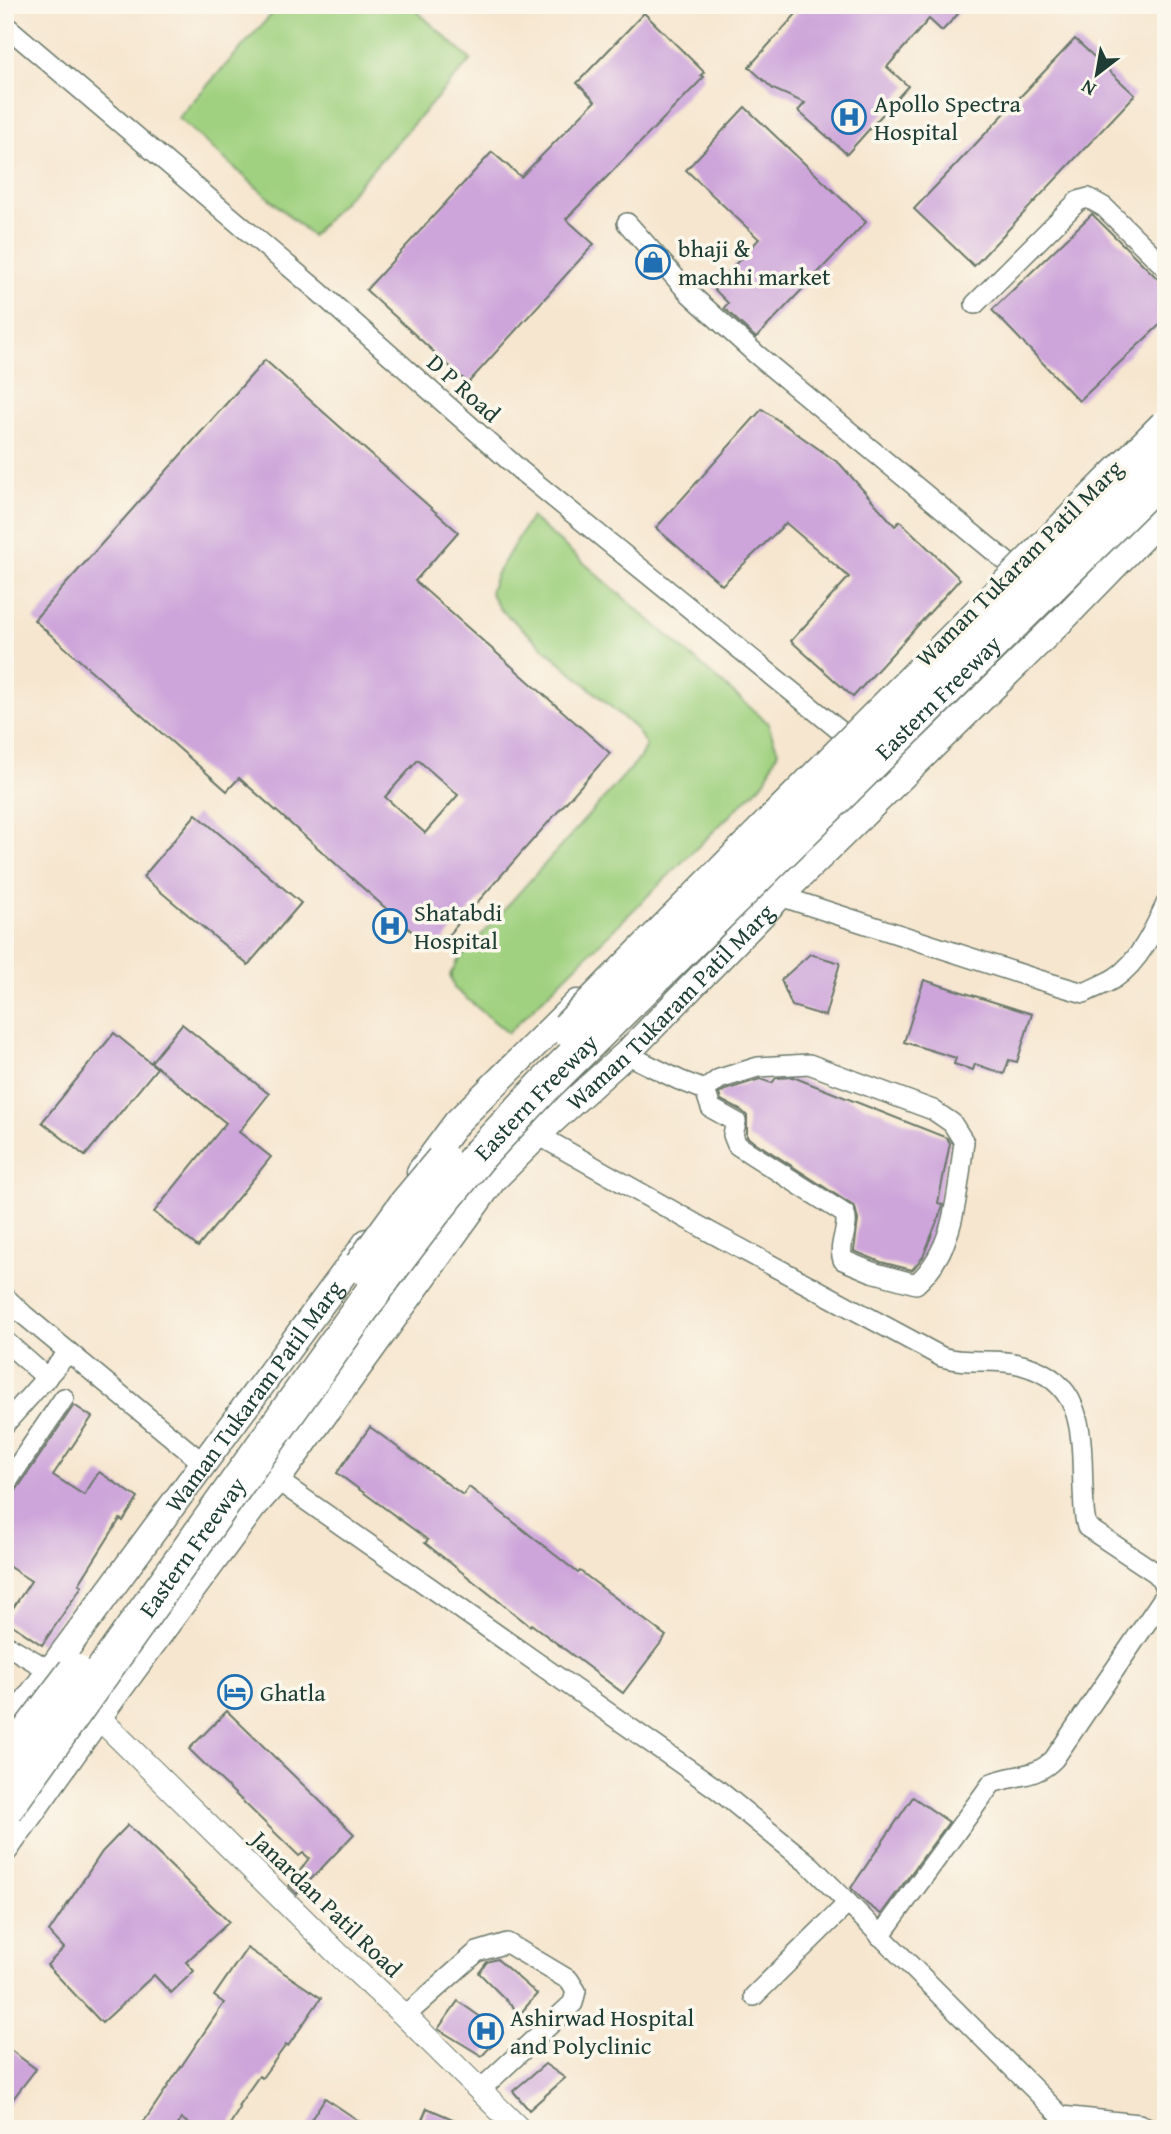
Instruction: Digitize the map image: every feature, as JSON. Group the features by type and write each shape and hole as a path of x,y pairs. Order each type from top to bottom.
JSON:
{"highway":[{"name":"Eastern Freeway","path":"5,1764 144,1581 407,1204 466,1134 1166,427"},
{"name":"Eastern Freeway","path":"5,1809 383,1278 481,1153 565,1065 1166,471"}],"main road":[{"name":"Waman Tukaram Patil Marg","path":"5,1732 457,1122 1166,417"},
{"name":"Waman Tukaram Patil Marg","path":"5,1849 253,1507 278,1480 493,1180 626,1054 780,895 1166,513"},
{"path":"1049,533 1099,582"}],"street":[{"name":"D P Road","path":"5,25 318,291 521,471 846,734 897,779"},
{"path":"975,304 1078,201 1088,198 1104,207 1166,268"},
{"path":"627,223 688,293 756,354 1014,568"},
{"path":"780,895 1084,993 1115,978 1133,961 1166,904"},
{"path":"626,1054 705,1090"},
{"path":"809,1064 933,1110 952,1123 964,1142 954,1213 952,1225 930,1272 916,1284 872,1272 843,1259 839,1251 847,1220 845,1214 737,1145 733,1135 736,1122 711,1108 705,1090 719,1079 758,1067 809,1064"},
{"path":"538,1135 710,1232 942,1357 956,1362 997,1360 1022,1364 1043,1372 1062,1387 1074,1407 1080,1426 1087,1527 1156,1573 1162,1580 1164,1597 1054,1759 1037,1772 992,1783 880,1936"},
{"path":"5,1297 203,1463"},
{"path":"5,1341 47,1378"},
{"path":"5,1424 69,1352"},
{"path":"5,1485 64,1398"},
{"path":"278,1480 717,1789 810,1865 1056,2122 1139,2124 1151,2129"},
{"path":"5,1644 49,1670"},
{"name":"Janardan Patil Road","path":"49,1670 519,2129"},
{"path":"754,1996 848,1903"},
{"path":"405,2016 477,1952 507,1943 569,1980 576,1991 573,2003 480,2090"}],"green space":[{"path":"280,5 410,5 471,60 312,236 178,118"},
{"path":"531,517 767,722 778,751 765,781 508,1033 454,988 450,975 457,962 639,759 646,745 636,729 499,608 490,592 496,575"}],"building":[{"path":"804,5 948,5 958,14 942,31 929,19 887,67 908,86 847,154 798,111 805,103 773,89 749,67"},
{"path":"644,13 704,72 701,75 704,77 566,219 594,244 468,383 366,290 492,152 521,177 595,101 577,83"},
{"path":"1075,39 1135,95 974,266 914,209"},
{"path":"745,107 866,222 756,338 724,308 728,303 713,288 759,239 686,170"},
{"path":"1092,214 1166,287 1166,319 1079,401 992,310"},
{"path":"265,360 458,532 415,581 610,753 434,951 239,778 227,791 34,620","holes":["418,760 458,795 425,833 385,797"]},
{"path":"762,409 840,464 895,526 900,521 960,579 853,697 791,641 849,577 786,523 722,585 656,528"},
{"path":"196,814 301,903 248,965 143,877"},
{"path":"810,954 840,963 825,1016 792,1006 781,980"},
{"path":"924,980 1032,1014 1017,1062 1009,1060 1004,1074 975,1064 973,1070 954,1064 956,1058 904,1042"},
{"path":"182,1024 269,1094 239,1132 271,1157 198,1247 154,1212 226,1123 151,1062"},
{"path":"114,1033 157,1068 85,1156 42,1122"},
{"path":"793,1077 947,1138 950,1143 938,1203 943,1205 923,1257 912,1270 854,1251 858,1220 855,1207 747,1137 747,1116 721,1100 719,1094 760,1079 772,1083 776,1078"},
{"path":"74,1405 92,1417 53,1475 84,1495 99,1472 138,1498 123,1521 120,1519 79,1584 82,1586 42,1645 5,1620 31,1581 5,1564 5,1502 15,1492"},
{"path":"370,1427 463,1495 469,1487 578,1573 580,1571 666,1636 623,1693 531,1624 530,1626 425,1543 428,1540 337,1473"},
{"path":"227,1711 354,1834 297,1894 289,1886 309,1858 303,1853 299,1856 189,1749"},
{"path":"913,1797 949,1822 881,1914 851,1888"},
{"path":"128,1825 229,1922 186,1962 194,1971 171,1993 154,1975 102,2023 47,1965 64,1948 49,1932 102,1852"},
{"path":"247,1948 321,1998 288,2046 286,2045 262,2078 259,2076 238,2106 240,2108 227,2129 196,2129 182,2119 175,2129 139,2129 224,2003 214,1996"},
{"path":"497,1959 537,1994 520,2014 479,1973 487,1962"},
{"path":"458,2001 503,2033 482,2056 438,2029"},
{"path":"5,2046 36,2069 5,2109"},
{"path":"545,2064 565,2078 529,2110 513,2091"},
{"path":"325,2098 371,2129 305,2129"},
{"path":"427,2108 476,2129 418,2129"}],"place":[{"name":"Apollo Spectra Hospital","path":"849,117"},
{"name":"bhaji & machhi market","path":"653,262"},
{"name":"Shatabdi Hospital","path":"390,926"},
{"name":"Ghatla","path":"235,1692"},
{"name":"Ashirwad Hospital and Polyclinic","path":"486,2031"}]}
